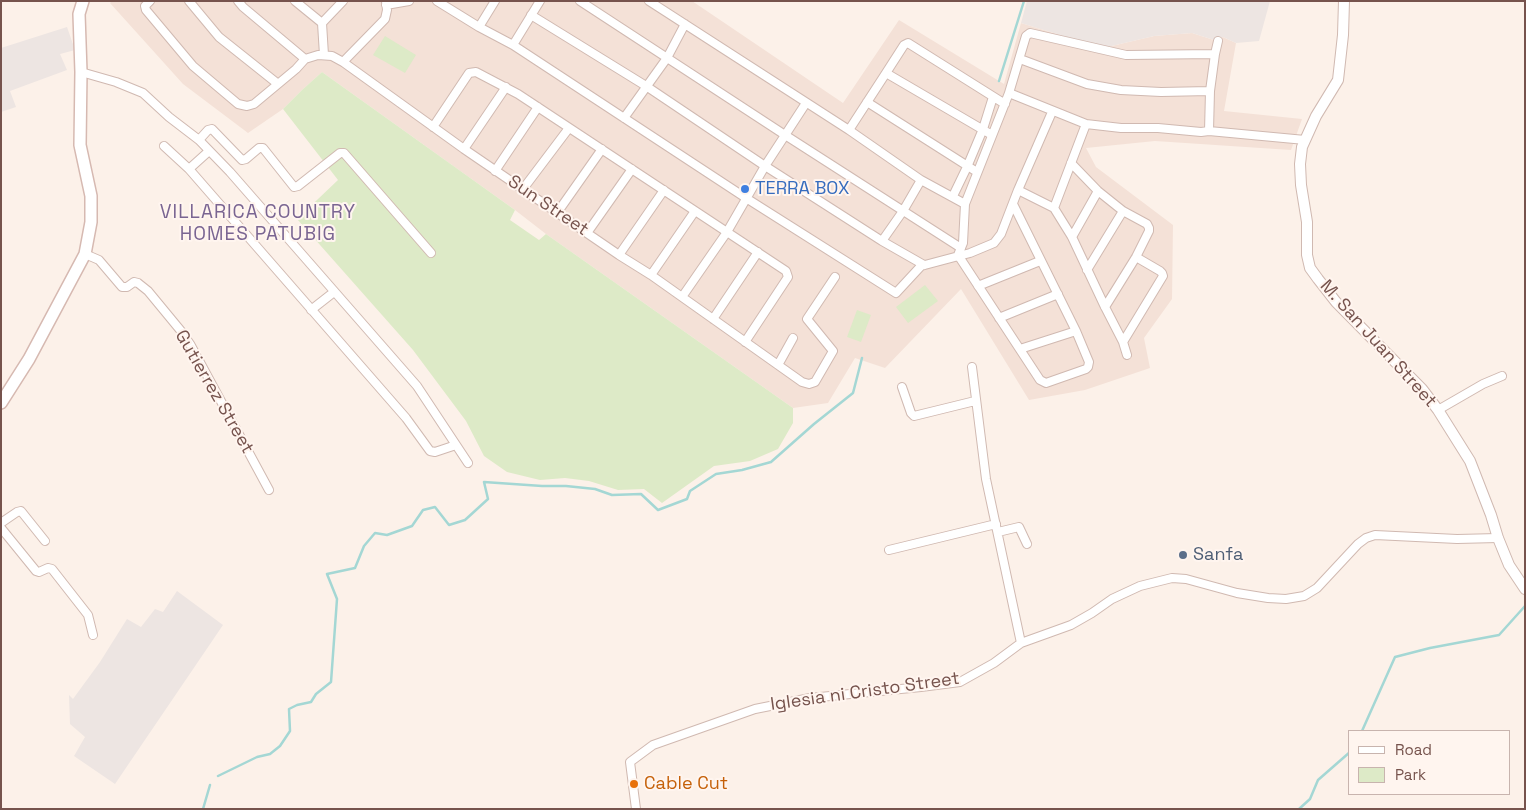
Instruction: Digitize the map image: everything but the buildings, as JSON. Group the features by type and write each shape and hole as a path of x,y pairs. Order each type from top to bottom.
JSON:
{"main road":[{"path":"1,403 29,359 85,254 91,222 91,196 80,145 81,72 78,14 83,1"}],"street":[{"path":"150,1 145,6 146,10 193,66 238,104 247,106 254,104 296,69 305,59 324,55 322,23 343,1"},
{"path":"189,1 219,37 278,84"},
{"path":"238,1 305,59"},
{"path":"295,1 322,23"},
{"path":"343,62 385,19 386,3 409,1"},
{"path":"437,1 513,45 746,198 896,293 921,266 960,252 970,253 994,243 1001,234 1052,112"},
{"path":"479,27 496,1"},
{"path":"513,45 540,1"},
{"path":"580,1 903,211 960,252 978,286 1040,380 1046,382 1088,367 1089,362 1076,331 1013,204"},
{"path":"649,1 849,130 922,180 965,204"},
{"name":"M. San Juan Street","path":"1344,1 1343,35 1338,80 1316,116 1305,140 1300,164 1301,185 1307,222 1307,255 1310,268 1336,302 1422,389 1438,410 1470,461 1509,565 1525,589"},
{"path":"531,15 646,86 765,166 882,241 924,265"},
{"path":"624,118 667,58 685,24"},
{"path":"960,252 965,228 965,204 1009,93 1026,36 1030,33 1126,55 1215,54"},
{"path":"1209,131 1210,91 1218,41"},
{"path":"849,130 904,45 908,43 1005,104"},
{"name":"Sun Street","path":"324,55 332,56 343,62 495,171 651,275 802,382 809,384 815,382 833,352 807,320 835,277"},
{"path":"1020,59 1087,84 1161,92 1210,91"},
{"path":"81,72 116,82 143,93 210,151 417,386 468,462"},
{"path":"433,127 469,73 476,72 506,87 538,107 786,271 788,277 744,342"},
{"path":"886,73 992,135"},
{"path":"464,149 506,87"},
{"path":"1009,93 1052,112 1086,124 1121,128 1209,131 1305,140"},
{"path":"953,196 967,167 993,97"},
{"path":"866,102 967,167 978,172"},
{"path":"682,297 727,232 765,166 806,103"},
{"path":"495,171 538,107"},
{"path":"1054,208 1086,124"},
{"path":"523,190 569,128"},
{"path":"199,140 208,130 212,129 242,160 259,148 263,148 292,185 296,187 340,153 344,153 432,253"},
{"path":"164,146 189,169 312,310 406,418 430,451 435,452 456,445"},
{"path":"557,212 602,149"},
{"path":"189,169 210,151"},
{"path":"1071,163 1098,191 1123,211 1147,224 1149,228 1136,257 1105,307"},
{"path":"587,232 632,169"},
{"path":"882,241 922,180"},
{"path":"619,255 664,190"},
{"path":"1018,190 1054,208 1072,237 1123,342 1127,355"},
{"path":"1072,237 1098,191"},
{"path":"651,275 695,211"},
{"path":"1087,270 1123,211"},
{"path":"713,319 758,252"},
{"name":"Gutierrez Street","path":"85,254 99,260 122,287 134,282 148,291 181,331 190,344 269,490"},
{"path":"1123,342 1163,276 1160,271 1136,257"},
{"path":"978,286 1040,261"},
{"path":"312,310 334,292"},
{"path":"999,318 1058,294"},
{"path":"1020,349 1076,331"},
{"path":"778,365 793,338"},
{"path":"972,367 986,479 1022,643"},
{"path":"1438,410 1483,384 1502,376"},
{"path":"902,387 911,414 914,416 975,401"},
{"path":"1,523 21,511 45,541"},
{"path":"888,550 997,528 1019,527 1027,544"},
{"path":"1,528 37,572 48,568 52,569 88,615 93,635"},
{"name":"Iglesia ni Cristo Street","path":"636,809 630,762 653,745 755,709 810,698 960,682 994,663 1022,643 1071,625 1092,613 1112,598 1140,586 1172,578 1186,579 1238,593 1286,599 1304,596 1317,588 1358,544 1366,538 1376,536 1457,539 1498,538"}],"shaded area":[{"path":"112,1 692,1 843,103 899,20 1004,84 1021,23 1103,48 1154,36 1192,33 1214,40 1223,37 1236,43 1224,111 1302,119 1291,150 1155,141 1086,148 1096,167 1173,225 1172,299 1144,338 1150,368 1085,390 1029,400 961,289 885,368 855,358 828,403 793,408 546,234 322,72 283,109 248,133 183,84 110,3"},
{"path":"1027,1 1270,1 1259,41 1236,43 1223,37 1214,40 1192,33 1154,36 1103,48 1021,23"},
{"path":"67,27 75,50 60,54 67,70 10,91 16,107 1,112 1,48"},
{"path":"177,591 223,625 115,784 74,756 85,737 70,724 69,695 73,699 100,662 127,619 141,627 155,609 163,612"}],"green space":[{"path":"385,36 416,55 405,73 373,55"},
{"path":"322,72 515,210 510,220 539,240 546,234 793,408 793,423 778,449 750,461 714,466 662,503 644,489 618,490 589,481 565,478 540,480 507,472 484,456 466,421 413,350 297,219 338,180 283,109"},
{"path":"925,285 938,301 908,323 896,307"},
{"path":"857,310 871,315 861,342 847,337"}],"waterway":[{"path":"999,81 1024,1"},
{"path":"218,776 257,757 270,754 280,746 290,731 289,709 311,702 316,694 331,682 337,599 327,574 355,568 364,546 375,533 387,535 412,526 423,510 435,507 449,525 465,520 488,499 484,482 566,486 595,489 612,495 641,494 658,510 687,499 690,491 716,474 742,470 771,462 853,393 862,358"},
{"path":"1362,730 1395,657 1430,648 1499,635 1525,606"},
{"path":"1299,809 1310,799 1318,780 1348,754"},
{"path":"203,809 210,785"}],"place":[{"name":"TERRA BOX","path":"745,189"},
{"name":"Sanfa","path":"1183,555"},
{"name":"Cable Cut","path":"634,784"}],"district":[{"name":"VILLARICA COUNTRY HOMES PATUBIG","path":"258,224"}]}
